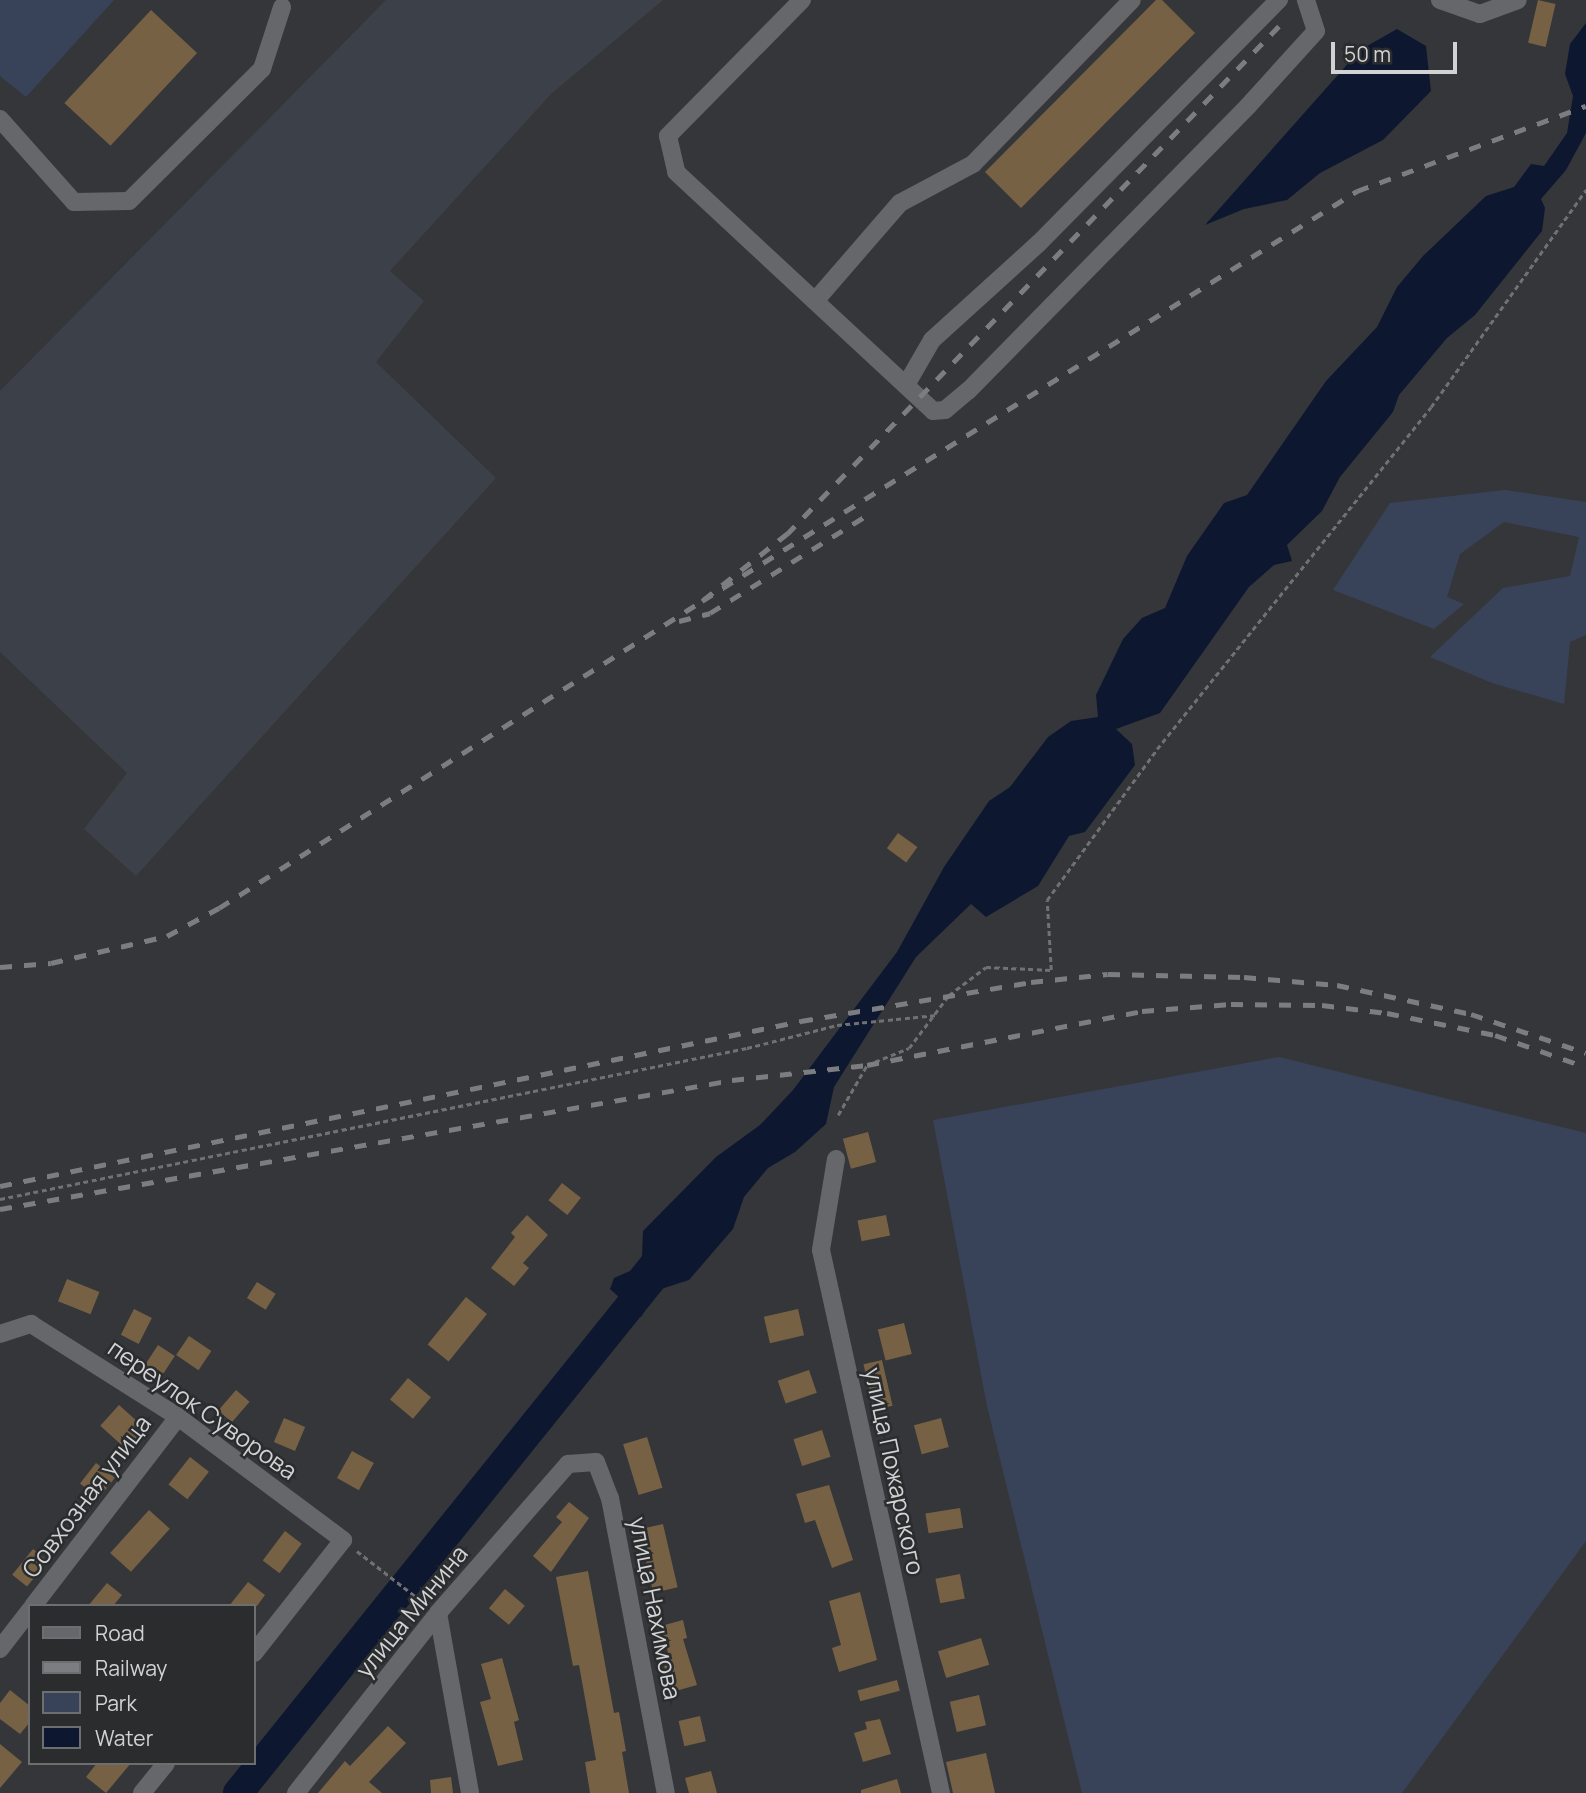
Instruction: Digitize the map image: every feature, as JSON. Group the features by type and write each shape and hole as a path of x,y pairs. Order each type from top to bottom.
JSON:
{"street":[{"path":"802,0 668,136 676,173 933,411 946,410 968,391 1316,31 1306,0"},
{"path":"815,301 900,203 973,164 1132,0"},
{"path":"906,385 932,340 1039,243 1279,0"},
{"path":"1440,0 1480,14 1518,0"},
{"path":"0,119 74,202 129,201 262,69 282,7"},
{"name":"улица Пожарского","path":"836,1159 821,1250 941,1793"},
{"name":"переулок Суворова","path":"0,1334 31,1324 178,1416 343,1540"},
{"name":"Совхозная улица","path":"35,1604 178,1416"},
{"name":"улица Нахимова","path":"568,1464 596,1462 610,1498 666,1793"},
{"name":"улица Минина","path":"296,1793 438,1613 568,1464"},
{"path":"256,1650 343,1540"},
{"name":"Совхозная улица","path":"0,1649 28,1613"},
{"path":"438,1613 470,1793"},
{"path":"142,1793 164,1765"}],"path":[{"path":"838,1115 867,1065 909,1048 937,1015 949,995 986,967 1051,970 1047,900 1157,749 1431,407 1586,190"},
{"path":"0,1199 747,1048 837,1025 937,1015"},
{"path":"343,1540 438,1613"}],"shaded area":[{"path":"386,0 663,0 551,94 390,271 424,301 376,362 496,478 136,876 84,829 127,773 0,652 0,391"}],"green space":[{"path":"0,0 114,0 26,97 0,76"},
{"path":"1505,490 1586,502 1586,635 1570,642 1564,704 1492,683 1430,657 1503,588 1570,576 1579,537 1504,522 1460,554 1447,597 1464,604 1434,629 1333,590 1390,503"},
{"path":"1279,1057 1586,1133 1586,1541 1402,1793 1082,1793 987,1406 933,1120"}],"water":[{"path":"1586,23 1586,133 1566,170 1541,199 1545,208 1542,231 1475,315 1447,338 1399,395 1393,412 1340,477 1322,511 1287,545 1292,561 1274,565 1249,587 1160,713 1116,729 1132,744 1135,765 1085,832 1069,836 1038,886 986,917 971,904 916,957 834,1087 826,1124 795,1152 768,1168 744,1197 733,1229 689,1280 658,1290 641,1317 610,1289 614,1278 630,1271 642,1256 643,1231 716,1157 760,1125 793,1090 897,952 944,867 989,801 1010,787 1048,737 1071,721 1098,717 1096,695 1123,639 1142,618 1165,608 1187,556 1224,503 1247,495 1326,381 1377,327 1397,287 1423,256 1486,196 1514,187 1531,164 1544,166 1567,133 1573,96 1565,74 1570,44"},
{"path":"1397,29 1426,46 1431,91 1383,140 1320,173 1287,200 1244,209 1205,225 1360,50"}],"building":[{"path":"1156,0 1162,0 1195,33 1021,208 985,172"},
{"path":"1538,0 1556,4 1546,47 1528,43"},
{"path":"151,10 197,53 110,146 64,103"},
{"path":"898,833 917,847 906,862 887,848"},
{"path":"868,1132 876,1162 851,1169 843,1139"},
{"path":"562,1183 581,1198 567,1215 548,1200"},
{"path":"527,1215 548,1235 523,1263 529,1268 514,1286 491,1268 515,1237 511,1233"},
{"path":"886,1215 890,1236 862,1241 858,1221"},
{"path":"67,1279 99,1292 90,1314 58,1301"},
{"path":"257,1282 276,1294 266,1310 247,1298"},
{"path":"466,1297 487,1314 449,1361 428,1344"},
{"path":"134,1309 152,1318 139,1344 121,1335"},
{"path":"798,1309 804,1335 770,1343 764,1317"},
{"path":"904,1323 912,1354 886,1361 878,1330"},
{"path":"189,1336 211,1351 199,1370 176,1355"},
{"path":"158,1345 175,1356 160,1379 143,1368"},
{"path":"882,1360 893,1406 874,1410 863,1364"},
{"path":"809,1370 817,1393 786,1403 778,1381"},
{"path":"408,1378 431,1397 413,1419 390,1399"},
{"path":"236,1390 250,1402 232,1422 218,1410"},
{"path":"119,1405 146,1429 127,1450 100,1426"},
{"path":"284,1418 305,1427 295,1451 274,1442"},
{"path":"941,1418 949,1447 922,1454 914,1425"},
{"path":"822,1430 831,1457 802,1466 793,1439"},
{"path":"647,1437 662,1488 639,1495 623,1444"},
{"path":"352,1451 374,1463 359,1490 337,1478"},
{"path":"190,1457 209,1472 187,1499 168,1485"},
{"path":"96,1463 115,1478 99,1498 80,1483"},
{"path":"829,1485 853,1560 832,1568 815,1520 805,1523 796,1494"},
{"path":"569,1502 589,1518 551,1572 533,1556 562,1522 556,1517"},
{"path":"960,1508 963,1528 929,1533 925,1513"},
{"path":"149,1510 170,1529 131,1572 110,1553"},
{"path":"663,1524 678,1587 653,1593 639,1530"},
{"path":"285,1531 302,1544 280,1573 263,1561"},
{"path":"33,1549 48,1561 27,1587 12,1575"},
{"path":"588,1571 614,1713 619,1712 626,1751 622,1752 629,1793 590,1793 585,1762 596,1760 579,1665 573,1666 556,1577"},
{"path":"960,1574 965,1599 940,1603 935,1579"},
{"path":"248,1582 265,1595 257,1606 231,1604"},
{"path":"107,1583 122,1595 115,1604 90,1604"},
{"path":"505,1589 525,1606 509,1625 489,1608"},
{"path":"860,1592 877,1660 839,1672 832,1648 841,1645 829,1601"},
{"path":"683,1620 687,1638 683,1639 697,1685 672,1692 664,1666 671,1664 661,1626"},
{"path":"981,1638 989,1665 946,1678 938,1651"},
{"path":"502,1658 519,1720 514,1722 523,1760 498,1766 480,1702 491,1699 481,1664"},
{"path":"897,1680 900,1691 860,1701 857,1691"},
{"path":"10,1690 28,1704 28,1724 20,1734 0,1719 0,1703"},
{"path":"979,1695 986,1725 957,1732 950,1702"},
{"path":"700,1716 706,1741 684,1746 679,1721"},
{"path":"880,1719 891,1754 863,1762 854,1733 867,1729 865,1722"},
{"path":"388,1726 406,1743 369,1782 382,1793 318,1793 345,1761 350,1766"},
{"path":"0,1744 22,1762 0,1788"},
{"path":"986,1753 995,1793 953,1793 946,1762"},
{"path":"95,1765 129,1765 106,1793 86,1777"},
{"path":"711,1771 717,1793 689,1793 685,1778"},
{"path":"451,1777 453,1793 431,1793 430,1780"},
{"path":"897,1779 901,1793 861,1793 861,1790"}],"waterway":[{"path":"238,1793 654,1276"}],"railway":[{"path":"1279,26 788,533 702,601 1357,191 1586,106"},
{"path":"679,621 710,613 869,514"},
{"path":"0,967 51,963 167,936 219,908 702,601"},
{"path":"0,1186 801,1021 1031,982 1108,974 1244,977 1337,985 1471,1014 1586,1053"},
{"path":"0,1209 732,1080 867,1065 1142,1011 1231,1004 1322,1005 1387,1013 1495,1035 1586,1067"}]}
